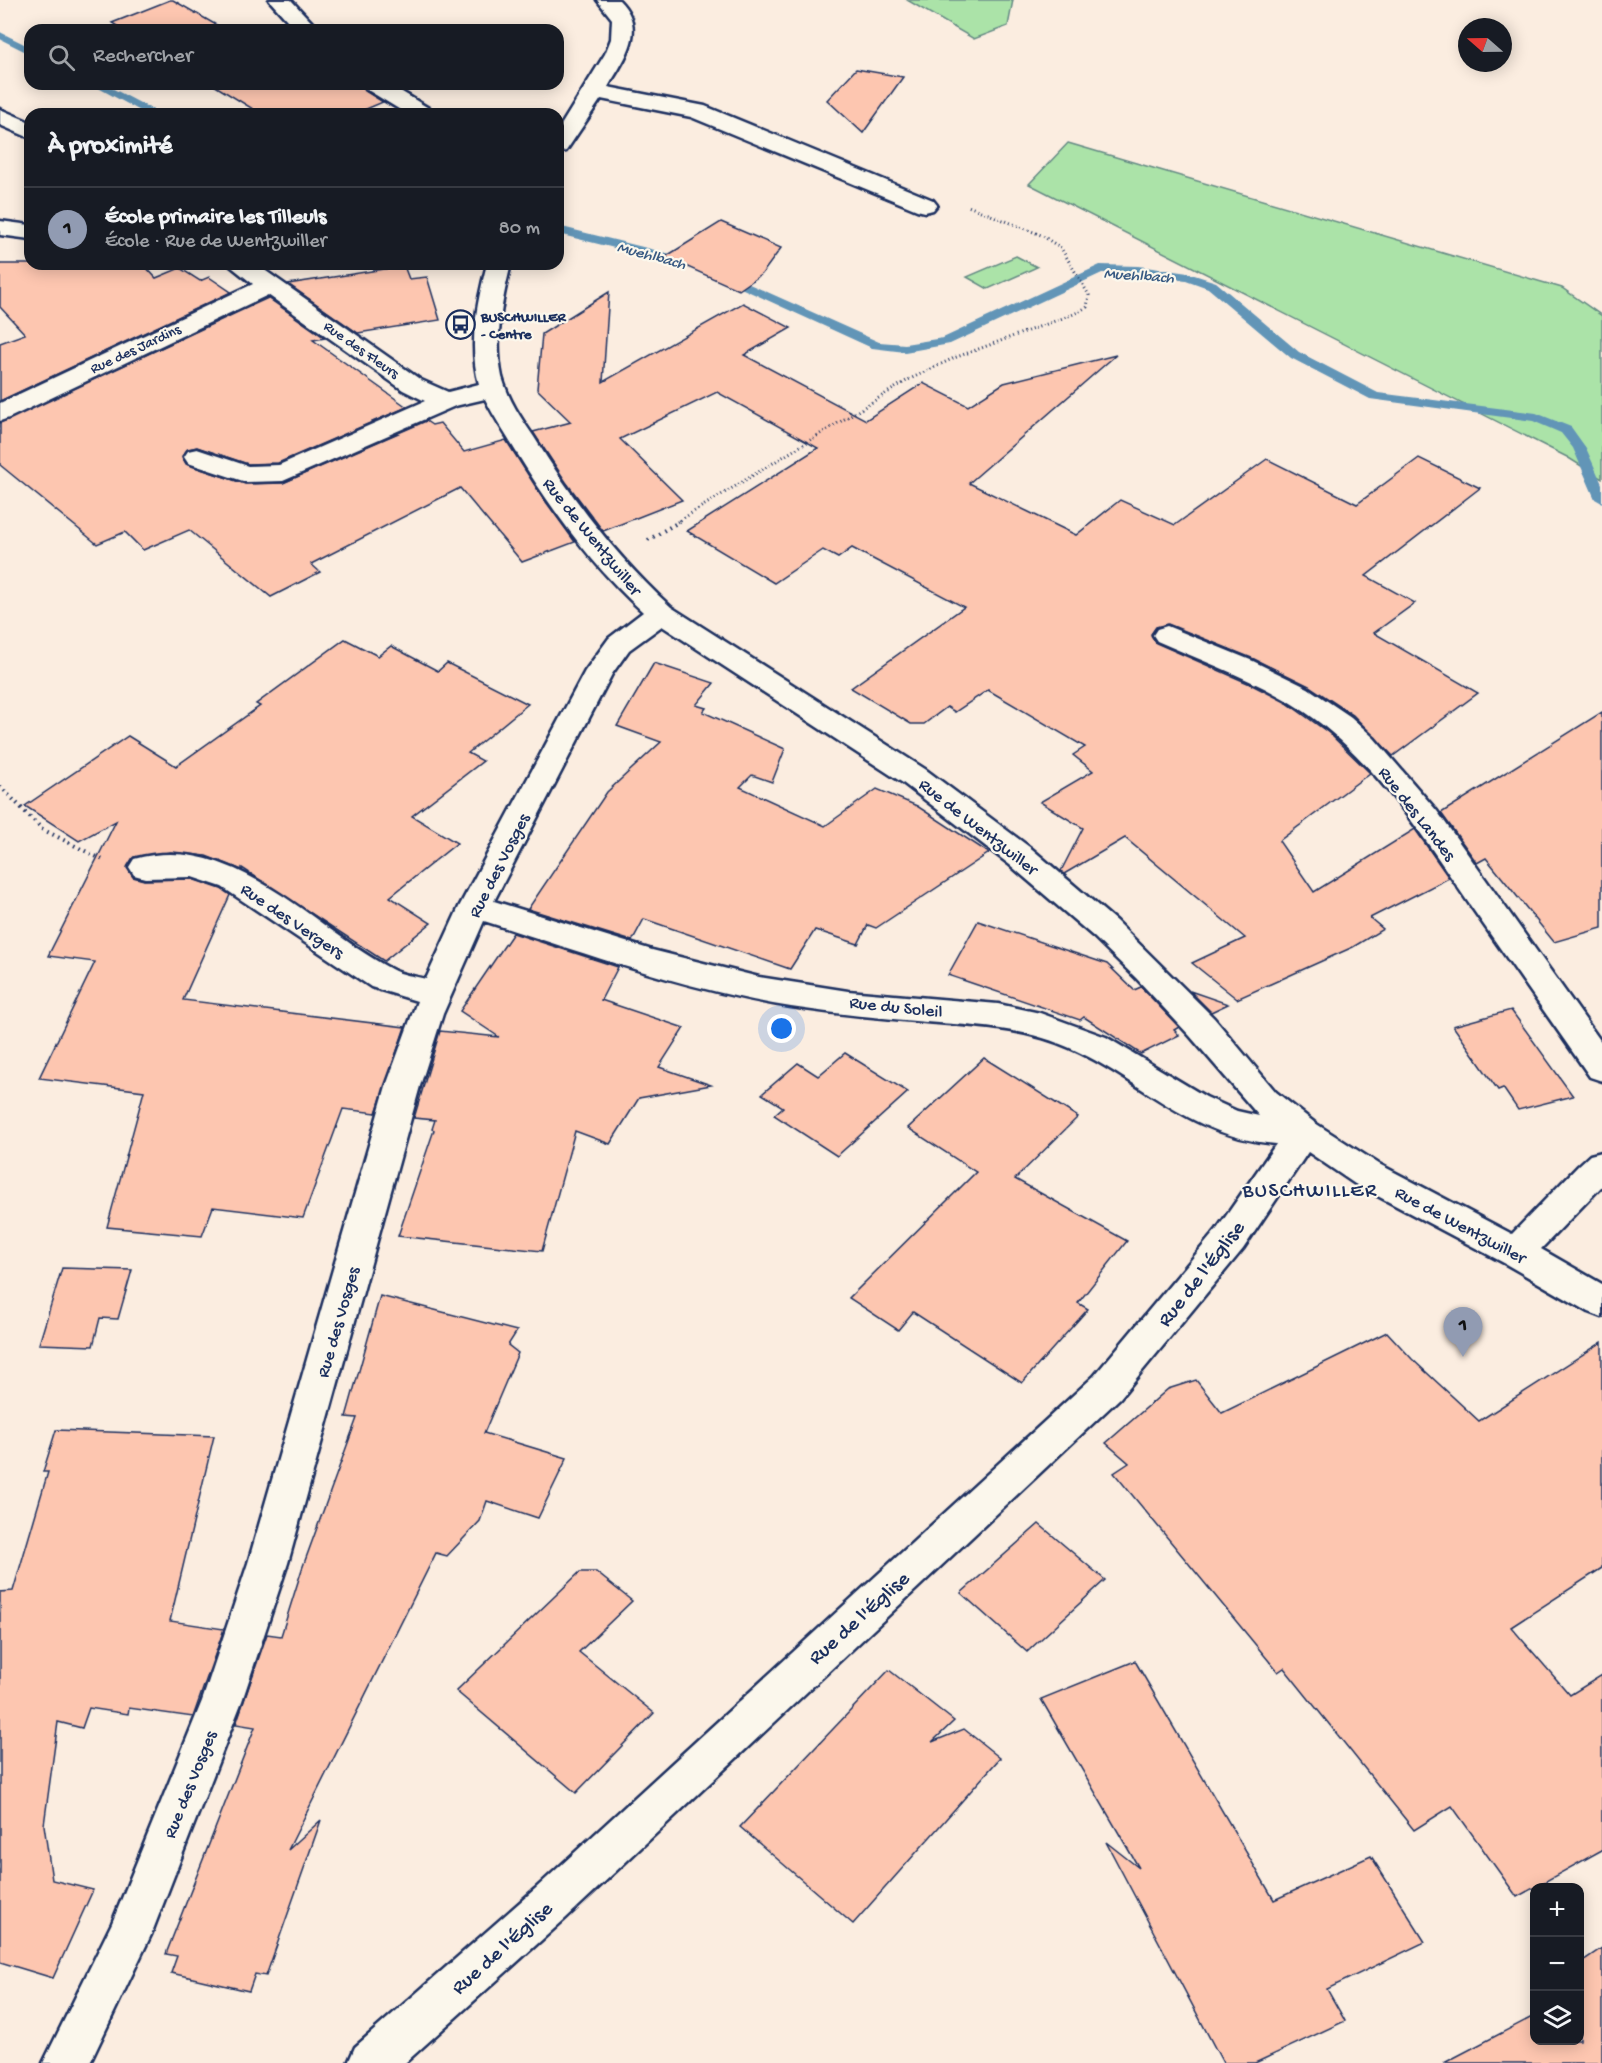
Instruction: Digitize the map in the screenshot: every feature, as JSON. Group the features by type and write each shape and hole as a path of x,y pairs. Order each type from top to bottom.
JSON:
{"street":[{"path":"279,0 302,24"},
{"path":"564,137 613,59 624,28 617,9 607,0"},
{"path":"384,90 412,108"},
{"path":"594,91 697,111 925,205"},
{"path":"0,116 24,129"},
{"path":"0,228 24,231"},
{"name":"Rue des Fleurs","path":"249,270 412,385 446,401"},
{"name":"Rue de Wentzwiller","path":"498,270 489,308 488,340 494,390 544,476 633,589 662,613 914,776 1021,857 1105,929 1202,1027 1264,1101 1303,1132 1367,1174 1517,1253 1602,1302"},
{"name":"Rue des Jardins","path":"0,412 270,285"},
{"path":"197,456 246,474 283,473 446,401 470,393 494,390"},
{"name":"Rue des Vosges","path":"66,2063 129,1935 222,1701 267,1563 403,1086 436,994 475,908 598,670 619,644 662,613"},
{"name":"Rue des Landes","path":"1167,635 1285,688 1315,706 1362,744 1392,778 1445,846 1602,1068"},
{"name":"Rue des Vergers","path":"145,867 193,866 234,879 382,979 436,994"},
{"name":"Rue du Soleil","path":"475,908 687,971 761,989 808,997 998,1016 1056,1029 1106,1052 1188,1103 1228,1122 1265,1130 1303,1132"},
{"name":"Rue de l'Église","path":"371,2063 550,1904 1107,1387 1230,1239 1303,1132"},
{"path":"1517,1253 1573,1190 1602,1165"}],"path":[{"path":"610,561 677,523 908,380 954,358 1074,314 1087,307 1089,295 1060,248 1041,234 971,206 925,205"},
{"path":"0,786 42,829 105,861 145,867"}],"green space":[{"path":"907,0 1013,0 1008,26 974,39"},
{"path":"1068,143 1562,288 1602,316 1602,479 1567,457 1029,184"},
{"path":"1016,256 1037,267 988,289 967,277"}],"building":[{"path":"173,0 215,24 114,24 112,23"},
{"path":"856,69 903,77 863,133 827,100"},
{"path":"222,90 364,90 383,102 369,108 251,108"},
{"path":"721,222 781,248 762,274 739,290 665,257"},
{"path":"0,264 24,264 24,270 149,270 156,278 175,270 183,270 200,281 209,277 231,292 0,401 0,343 25,334 0,307"},
{"path":"378,270 406,270 409,279 427,277 440,320 358,333 288,284"},
{"path":"609,292 603,382 743,303 791,328 744,355 866,420 923,383 968,406 1004,383 1116,355 969,483 1076,535 1120,500 1175,525 1267,459 1357,504 1419,458 1480,488 1366,576 1415,603 1374,633 1478,693 1393,756 1353,715 1309,686 1254,659 1168,624 1156,627 1151,634 1156,643 1250,684 1287,703 1329,733 1370,773 1279,841 1314,892 1415,829 1449,878 1370,918 1383,929 1353,947 1237,999 1192,963 1245,938 1125,838 1064,874 1061,871 1083,828 1040,802 1093,771 1073,755 1085,747 988,690 955,712 947,707 924,724 911,724 851,688 964,607 852,548 838,558 823,550 774,583 687,531 818,448 717,392 620,439 682,500 603,531 566,482 533,432 571,422 537,389 542,334"},
{"path":"268,298 325,338 313,340 407,407 278,463 248,464 197,447 188,449 182,456 186,464 245,484 283,483 426,421 432,425 440,423 464,452 506,440 541,495 575,542 522,562 460,488 311,564 320,572 271,597 189,530 143,550 125,532 97,544 0,465 0,423"},
{"path":"345,639 378,656 391,646 438,671 447,663 528,704 468,753 483,761 412,816 457,843 390,897 431,923 384,961 242,868 242,870 206,856 171,852 134,857 127,868 133,877 144,880 192,879 221,889 230,895 183,1000 405,1027 376,1113 343,1109 303,1218 213,1207 202,1236 107,1227 144,1091 39,1078 95,962 48,956 116,821 79,841 25,806 128,736 176,766 260,706 256,704"},
{"path":"654,663 714,683 696,705 706,708 703,712 785,749 772,782 752,775 740,787 825,826 877,789 917,806 989,853 876,928 868,925 858,944 815,930 790,969 644,919 632,941 528,909 607,792 661,742 617,726"},
{"path":"1602,712 1602,928 1554,942 1486,858 1477,863 1441,813"},
{"path":"978,921 1107,964 1134,990 1141,987 1179,1027 1174,1030 1179,1035 1141,1054 1084,1017 1080,1020 948,975"},
{"path":"513,933 618,967 601,1000 684,1028 659,1067 711,1085 639,1098 610,1144 575,1131 542,1251 398,1236 434,1130 432,1129 435,1120 414,1118 440,1031 499,1037 460,1011"},
{"path":"1190,991 1228,1004 1211,1012"},
{"path":"1511,1010 1573,1096 1518,1110 1503,1088 1498,1090 1453,1026"},
{"path":"845,1053 908,1092 837,1156 774,1115 783,1107 762,1094 798,1063 818,1076"},
{"path":"984,1058 1078,1117 1015,1179 1127,1241 1078,1303 1088,1309 1022,1383 913,1312 898,1330 849,1298 976,1172 908,1128"},
{"path":"62,1268 132,1270 118,1319 100,1318 93,1346 39,1344"},
{"path":"380,1296 517,1331 508,1345 518,1353 484,1433 567,1458 538,1518 487,1501 480,1521 447,1556 436,1553 288,1850 321,1820 266,1976 255,1974 249,1991 171,1973 177,1956 166,1954 255,1727 236,1724 267,1634 281,1636 302,1569 357,1418 346,1417"},
{"path":"1387,1332 1412,1359 1479,1421 1602,1342 1602,1568 1511,1627 1570,1695 1602,1675 1602,1850 1542,1883 1530,1883 1530,1890 1517,1897 1452,1806 1414,1830 1284,1668 1278,1672 1114,1473 1129,1463 1106,1443 1168,1389 1196,1380 1222,1413"},
{"path":"56,1430 214,1436 170,1621 224,1629 193,1717 129,1708 128,1714 89,1708 82,1728 58,1722 44,1825 52,1880 93,1890 53,1978 0,1962 0,1592 13,1591 48,1472 43,1472"},
{"path":"1039,1524 1105,1580 1027,1652 961,1593"},
{"path":"580,1572 596,1572 632,1601 579,1652 654,1713 576,1793 456,1691"},
{"path":"1135,1661 1274,1900 1371,1856 1425,1942 1327,1989 1345,2021 1255,2063 1223,2063 1106,1842 1139,1868 1041,1699"},
{"path":"889,1670 954,1721 932,1742 964,1729 1000,1758 853,1924 740,1827"},
{"path":"1602,1948 1602,2063 1444,2063 1530,2018 1530,2045 1584,2045 1584,1960"}],"waterway":[{"name":"Muehlbach","path":"0,35 24,48"},
{"name":"Muehlbach","path":"108,90 143,108"},
{"name":"Muehlbach","path":"564,231 687,262"},
{"name":"Muehlbach","path":"725,278 876,345 905,348 946,341 1100,269 1138,270 1188,277 1212,285 1295,355 1375,396 1536,417 1566,430 1579,448 1602,499"}],"place":[{"name":"BUSCHWILLER - Centre","path":"460,325"},
{"name":"École primaire les Tilleuls","path":"1463,1357"}],"district":[{"name":"BUSCHWILLER","path":"1310,1189"}]}
